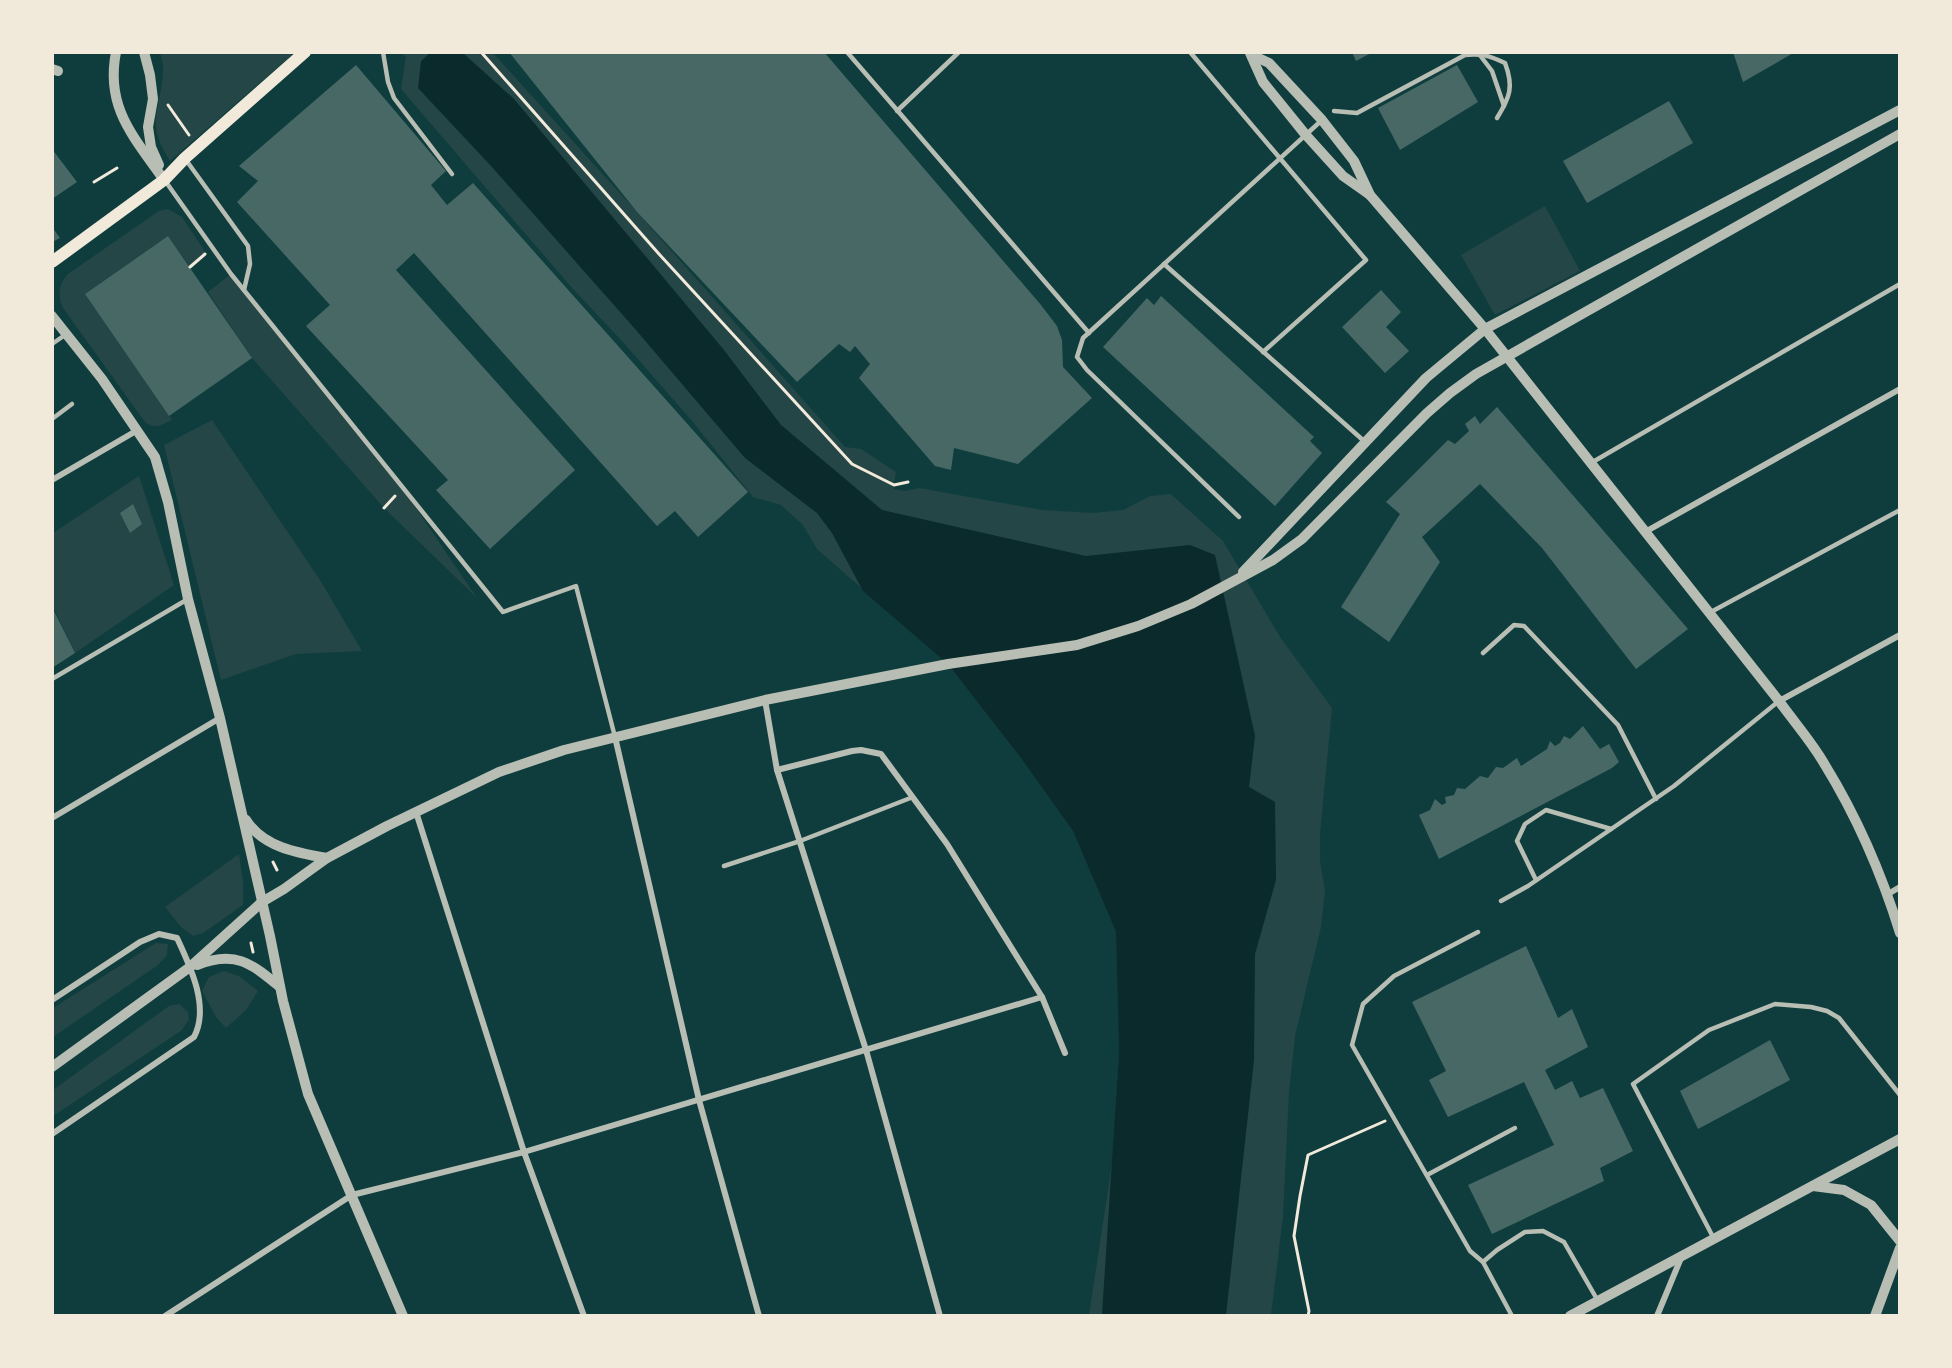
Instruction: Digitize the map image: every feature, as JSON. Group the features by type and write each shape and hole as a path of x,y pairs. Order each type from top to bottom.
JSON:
{"main road":[{"path":"52,262 164,180 185,158 305,52"}],"street":[{"path":"116,52 113,84 118,109 141,148 164,180"},
{"path":"144,52 153,99 148,127 151,147 164,180"},
{"path":"1251,54 1269,63 1322,120 1354,161 1370,195 1485,329 1779,701 1824,764 1860,831 1888,894 1899,933"},
{"path":"1251,54 1263,82 1305,134 1343,177 1370,195"},
{"path":"1239,577 1426,378 1485,329 1899,110"},
{"path":"52,1067 190,967 262,902 327,858 499,772 564,750 765,700 948,664 1077,645 1138,626 1191,604 1273,560 1302,539 1450,393 1506,357 1899,134"},
{"path":"52,316 102,379 155,456 168,501 188,599 220,718 280,987 308,1094 403,1316"},
{"path":"1645,532 1899,389"},
{"path":"52,480 136,431"},
{"path":"1779,701 1899,635"},
{"path":"765,700 777,770 866,1050 940,1316"},
{"path":"52,818 220,718"},
{"path":"615,737 699,1100 759,1316"},
{"path":"777,770 852,751 872,751 881,754 946,844 1042,997 1065,1053"},
{"path":"241,812 253,830 267,841 304,854 327,858"},
{"path":"416,812 524,1152 584,1316"},
{"path":"1888,894 1899,887"},
{"path":"52,1000 140,942 159,934 177,938 190,967 198,998 199,1029 194,1037 52,1134"},
{"path":"190,967 222,957 255,967 280,987"},
{"path":"165,1316 352,1195 524,1152 1042,997"},
{"path":"1570,1316 1899,1139"},
{"path":"1812,1186 1844,1190 1871,1205 1899,1241"},
{"path":"1875,1316 1899,1248"},
{"path":"1657,1316 1681,1256"}],"lane":[{"path":"383,52 388,82 394,98 452,174"},
{"path":"847,52 1089,333"},
{"path":"897,111 959,52"},
{"path":"1190,52 1366,260 1263,352"},
{"path":"1479,54 1492,71 1504,106"},
{"path":"1334,111 1357,113 1465,55 1479,54 1490,56 1504,63 1510,79 1508,98 1497,118"},
{"path":"1239,517 1086,370 1077,357 1083,338 1322,120"},
{"path":"185,158 248,246 250,264 244,290"},
{"path":"164,180 231,274 503,612 576,586 615,737"},
{"path":"1164,264 1366,443"},
{"path":"1591,463 1899,284"},
{"path":"52,344 67,334"},
{"path":"52,419 72,404"},
{"path":"1709,613 1899,510"},
{"path":"52,679 188,599"},
{"path":"1483,653 1514,625 1524,626 1618,725 1656,798"},
{"path":"1501,901 1536,880 1656,798 1779,701"},
{"path":"723,866 800,841 913,797"},
{"path":"1536,880 1518,841 1525,824 1546,810 1611,829"},
{"path":"1478,932 1394,976 1363,1004 1352,1046 1470,1251 1483,1262 1512,1316"},
{"path":"1714,1239 1633,1084 1709,1030 1775,1004 1811,1007 1827,1011 1839,1018 1899,1095"},
{"path":"1426,1175 1515,1128"},
{"path":"1483,1262 1525,1232 1543,1230 1564,1242 1598,1301"}],"path":[{"path":"481,52 659,254 852,464 894,485 908,482"},
{"path":"94,182 117,168"},
{"path":"190,267 206,253"},
{"path":"384,508 403,489"},
{"path":"273,862 277,870"},
{"path":"253,950 259,945"},
{"path":"1308,1316 1309,1311 1294,1236 1308,1155 1393,1117"}],"shaded area":[{"path":"160,53 294,53 170,161 156,129 163,77"},
{"path":"402,53 493,53 845,447 861,449 896,472 893,489 905,491 919,488 1042,510 1093,513 1123,510 1150,496 1171,494 1223,541 1280,637 1332,708 1320,834 1320,862 1325,890 1321,927 1295,1036 1289,1092 1283,1216 1271,1315 1089,1315 1112,1164 1119,1053 1116,932 1073,831 1021,758 948,664 817,549 803,525 781,505 753,497 693,422 573,289 401,89 406,57"},
{"path":"430,53 463,53 514,99 724,350 781,425 882,510 1086,556 1190,545 1215,555 1255,736 1249,787 1275,802 1276,880 1255,954 1254,1060 1226,1315 1102,1315 1119,1053 1116,932 1073,831 1021,758 948,664 863,591 832,533 817,513 745,458 492,167 418,88 421,61"},
{"path":"1545,206 1580,271 1495,315 1461,255"},
{"path":"168,209 182,217 206,253 190,267 168,236 85,294 172,420 155,426 145,422 63,308 60,294 61,286 68,274 159,211"},
{"path":"231,274 403,489 477,598 384,508 252,358 208,292"},
{"path":"212,420 320,580 362,651 296,654 221,680 164,445"},
{"path":"139,476 174,585 75,653 53,607 53,533"},
{"path":"239,854 243,905 203,933 193,936 181,927 165,907"},
{"path":"156,943 168,944 167,955 158,965 53,1037 53,1008"},
{"path":"224,971 239,976 258,991 246,1010 226,1028 216,1017 202,991 209,977"},
{"path":"179,1004 188,1012 189,1019 182,1030 53,1116 53,1090 169,1006"}],"building":[{"path":"509,52 824,52 1041,305 1057,326 1062,340 1063,367 1092,398 1018,464 954,448 951,470 935,466 859,378 870,364 855,346 850,352 839,344 797,382 637,212"},
{"path":"1352,52 1373,52 1356,61"},
{"path":"1733,52 1795,52 1743,82"},
{"path":"356,65 446,171 431,185 447,205 473,183 748,492 698,537 675,511 657,526 414,253 396,270 575,470 490,549 436,490 448,480 306,326 330,305 237,202 258,181 239,166"},
{"path":"1457,65 1478,102 1400,150 1378,108"},
{"path":"1669,101 1693,143 1587,203 1563,161"},
{"path":"52,149 77,182 52,199"},
{"path":"52,227 60,238 52,242"},
{"path":"168,236 252,358 169,416 85,294"},
{"path":"1381,290 1401,312 1386,327 1409,351 1385,373 1342,327"},
{"path":"1161,296 1314,437 1310,441 1322,453 1275,506 1103,347 1147,298 1154,305"},
{"path":"1497,407 1688,629 1636,669 1542,548 1480,484 1422,537 1440,562 1389,642 1341,607 1400,514 1386,502 1448,440 1455,444 1469,431 1465,424 1475,416 1480,424"},
{"path":"133,504 142,524 130,533 120,513"},
{"path":"52,607 75,653 52,668"},
{"path":"1583,726 1600,749 1609,744 1619,762 1612,768 1439,859 1419,815 1430,810 1435,799 1442,805 1446,803 1445,797 1454,795 1457,788 1465,789 1480,776 1488,778 1496,767 1503,768 1517,758 1521,766 1547,749 1550,741 1555,746 1564,736 1570,739"},
{"path":"1526,946 1558,1018 1572,1009 1588,1047 1545,1070 1555,1090 1572,1081 1580,1098 1603,1088 1633,1151 1600,1168 1604,1181 1492,1234 1468,1185 1554,1145 1524,1082 1448,1117 1429,1080 1446,1071 1412,1002"},
{"path":"1770,1040 1790,1080 1698,1129 1680,1091"}]}
